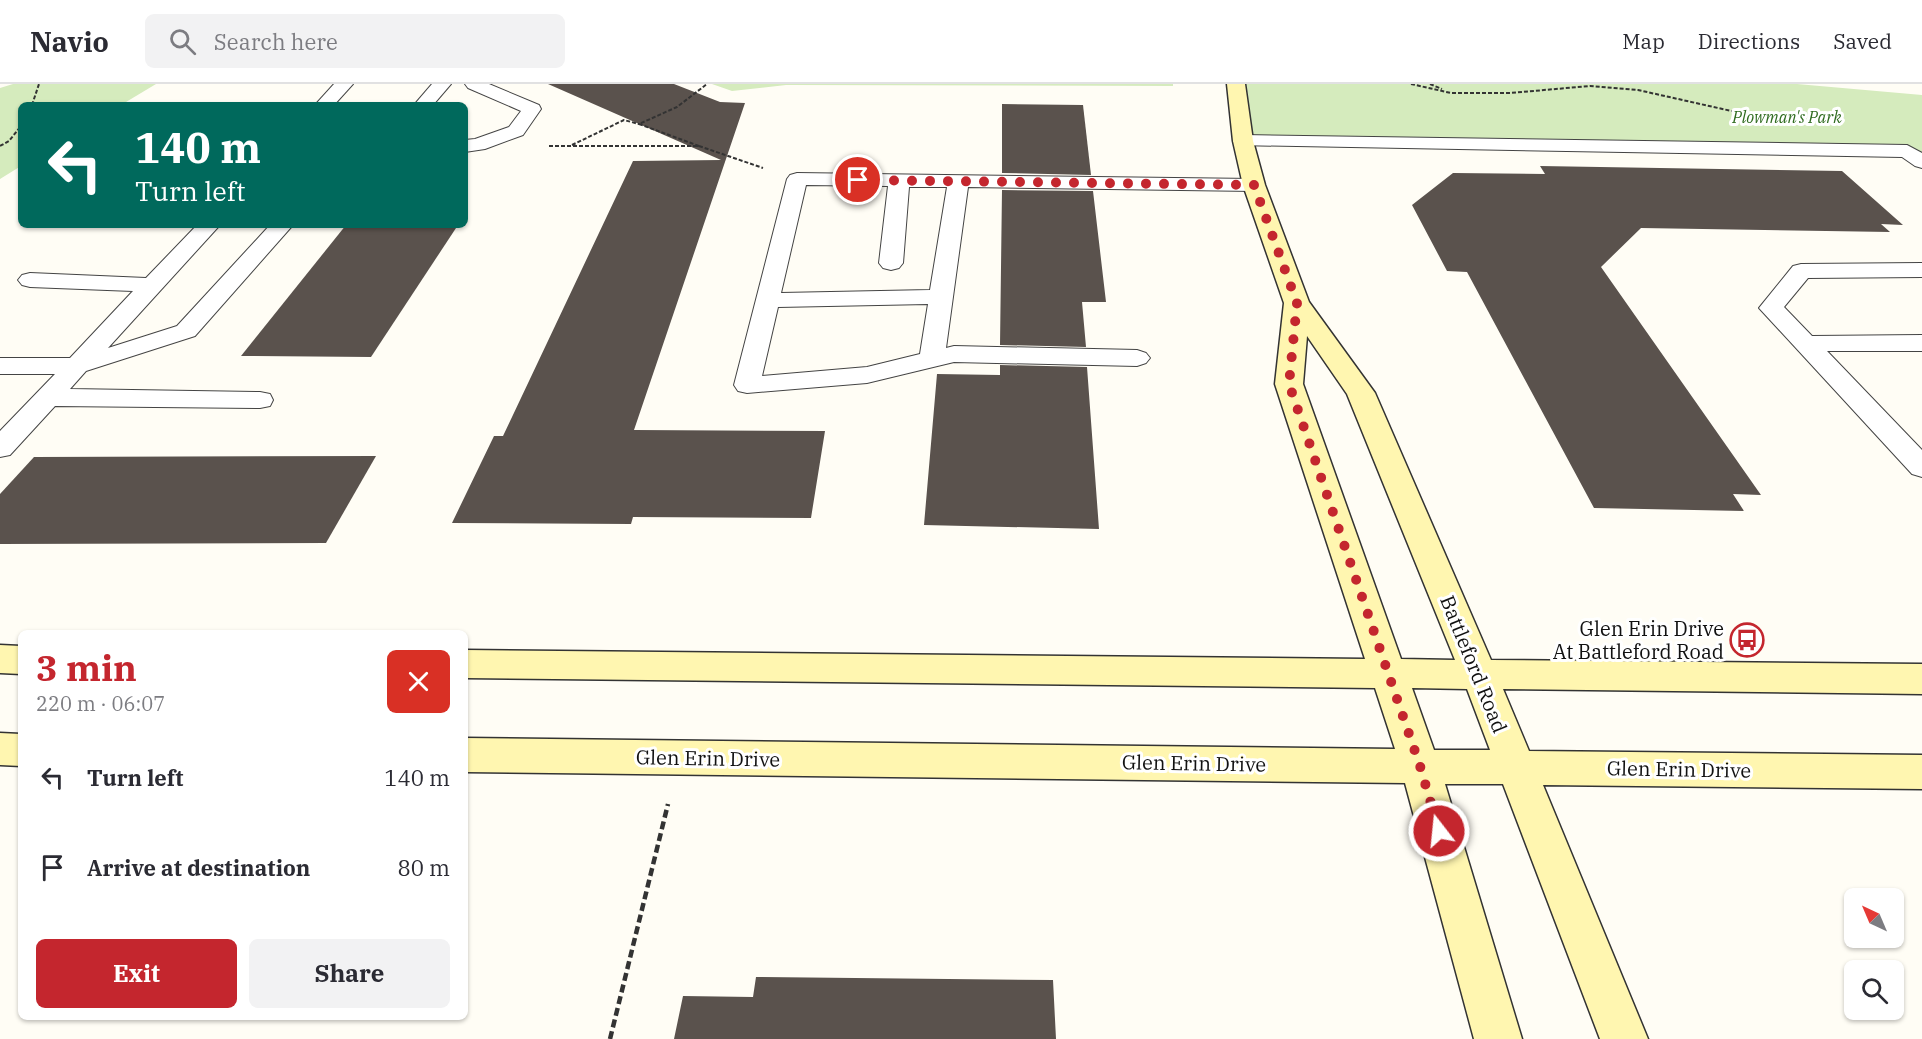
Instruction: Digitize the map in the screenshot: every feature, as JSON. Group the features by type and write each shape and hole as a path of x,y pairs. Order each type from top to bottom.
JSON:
{"street":[{"name":"Battleford Road","path":"1236,84 1243,141 1254,185 1297,303 1361,393 1518,769 1624,1039"},
{"name":"Battleford Road","path":"1297,303 1289,384 1420,766 1498,1039"},
{"path":"0,659 18,660"},
{"path":"468,664 1922,679"},
{"path":"0,749 18,750"},
{"name":"Glen Erin Drive","path":"468,755 1922,772"}],"lane":[{"path":"327,102 344,84"},
{"path":"426,102 442,84"},
{"path":"468,145 489,141 516,131 532,109 474,84"},
{"path":"1243,141 1907,151 1922,162"},
{"path":"1137,358 954,354 867,375 747,385 796,179 1254,185"},
{"path":"891,263 899,180"},
{"path":"932,359 958,181"},
{"path":"0,448 206,228"},
{"path":"0,366 77,366 186,331 279,228"},
{"path":"1922,270 1801,270 1771,308 1805,344 1912,446 1922,466"},
{"path":"30,280 153,285"},
{"path":"767,300 941,297"},
{"path":"1805,344 1922,342"},
{"path":"47,398 260,400"}],"path":[{"path":"33,102 39,84"},
{"path":"639,124 677,107 707,84"},
{"path":"1411,84 1451,93 1510,93 1590,86 1638,90 1737,112"},
{"path":"1430,84 1451,93"},
{"path":"568,146 624,120 796,179"},
{"path":"0,146 9,141 18,130"},
{"path":"489,141 535,146 699,146"},
{"path":"610,1039 679,758"}],"green space":[{"path":"13,84 156,84 126,102 18,102 18,168 0,179 0,88"},
{"path":"712,84 1173,84 1173,86 786,85 732,91"},
{"name":"Plowman's Park","path":"1232,84 1797,84 1922,95 1922,160 1907,151 1243,141"}],"building":[{"path":"548,84 674,84 720,102 745,103 634,430 825,431 811,518 633,517 631,524 452,523 494,436 503,436 633,161 721,160"},
{"path":"1002,104 1083,105 1091,175 1002,173"},
{"path":"1540,166 1842,171 1903,225 1881,224 1890,232 1641,228 1601,267 1761,495 1733,494 1744,511 1594,508 1467,272 1447,271 1412,205 1453,173 1545,174"},
{"path":"1002,190 1093,191 1106,302 1082,302 1086,347 1000,345"},
{"path":"344,228 456,228 371,357 241,356"},
{"path":"1000,365 1087,367 1099,529 924,525 937,374 1000,375"},
{"path":"376,456 326,543 0,544 0,494 34,457"},
{"path":"756,977 1053,980 1056,1039 674,1039 683,996 753,997"}],"place":[{"name":"Glen Erin Drive At Battleford Road","path":"1747,640"}],"route":[{"path":"858,180 1254,185 1297,303 1289,384 1420,766 1439,831"}]}
